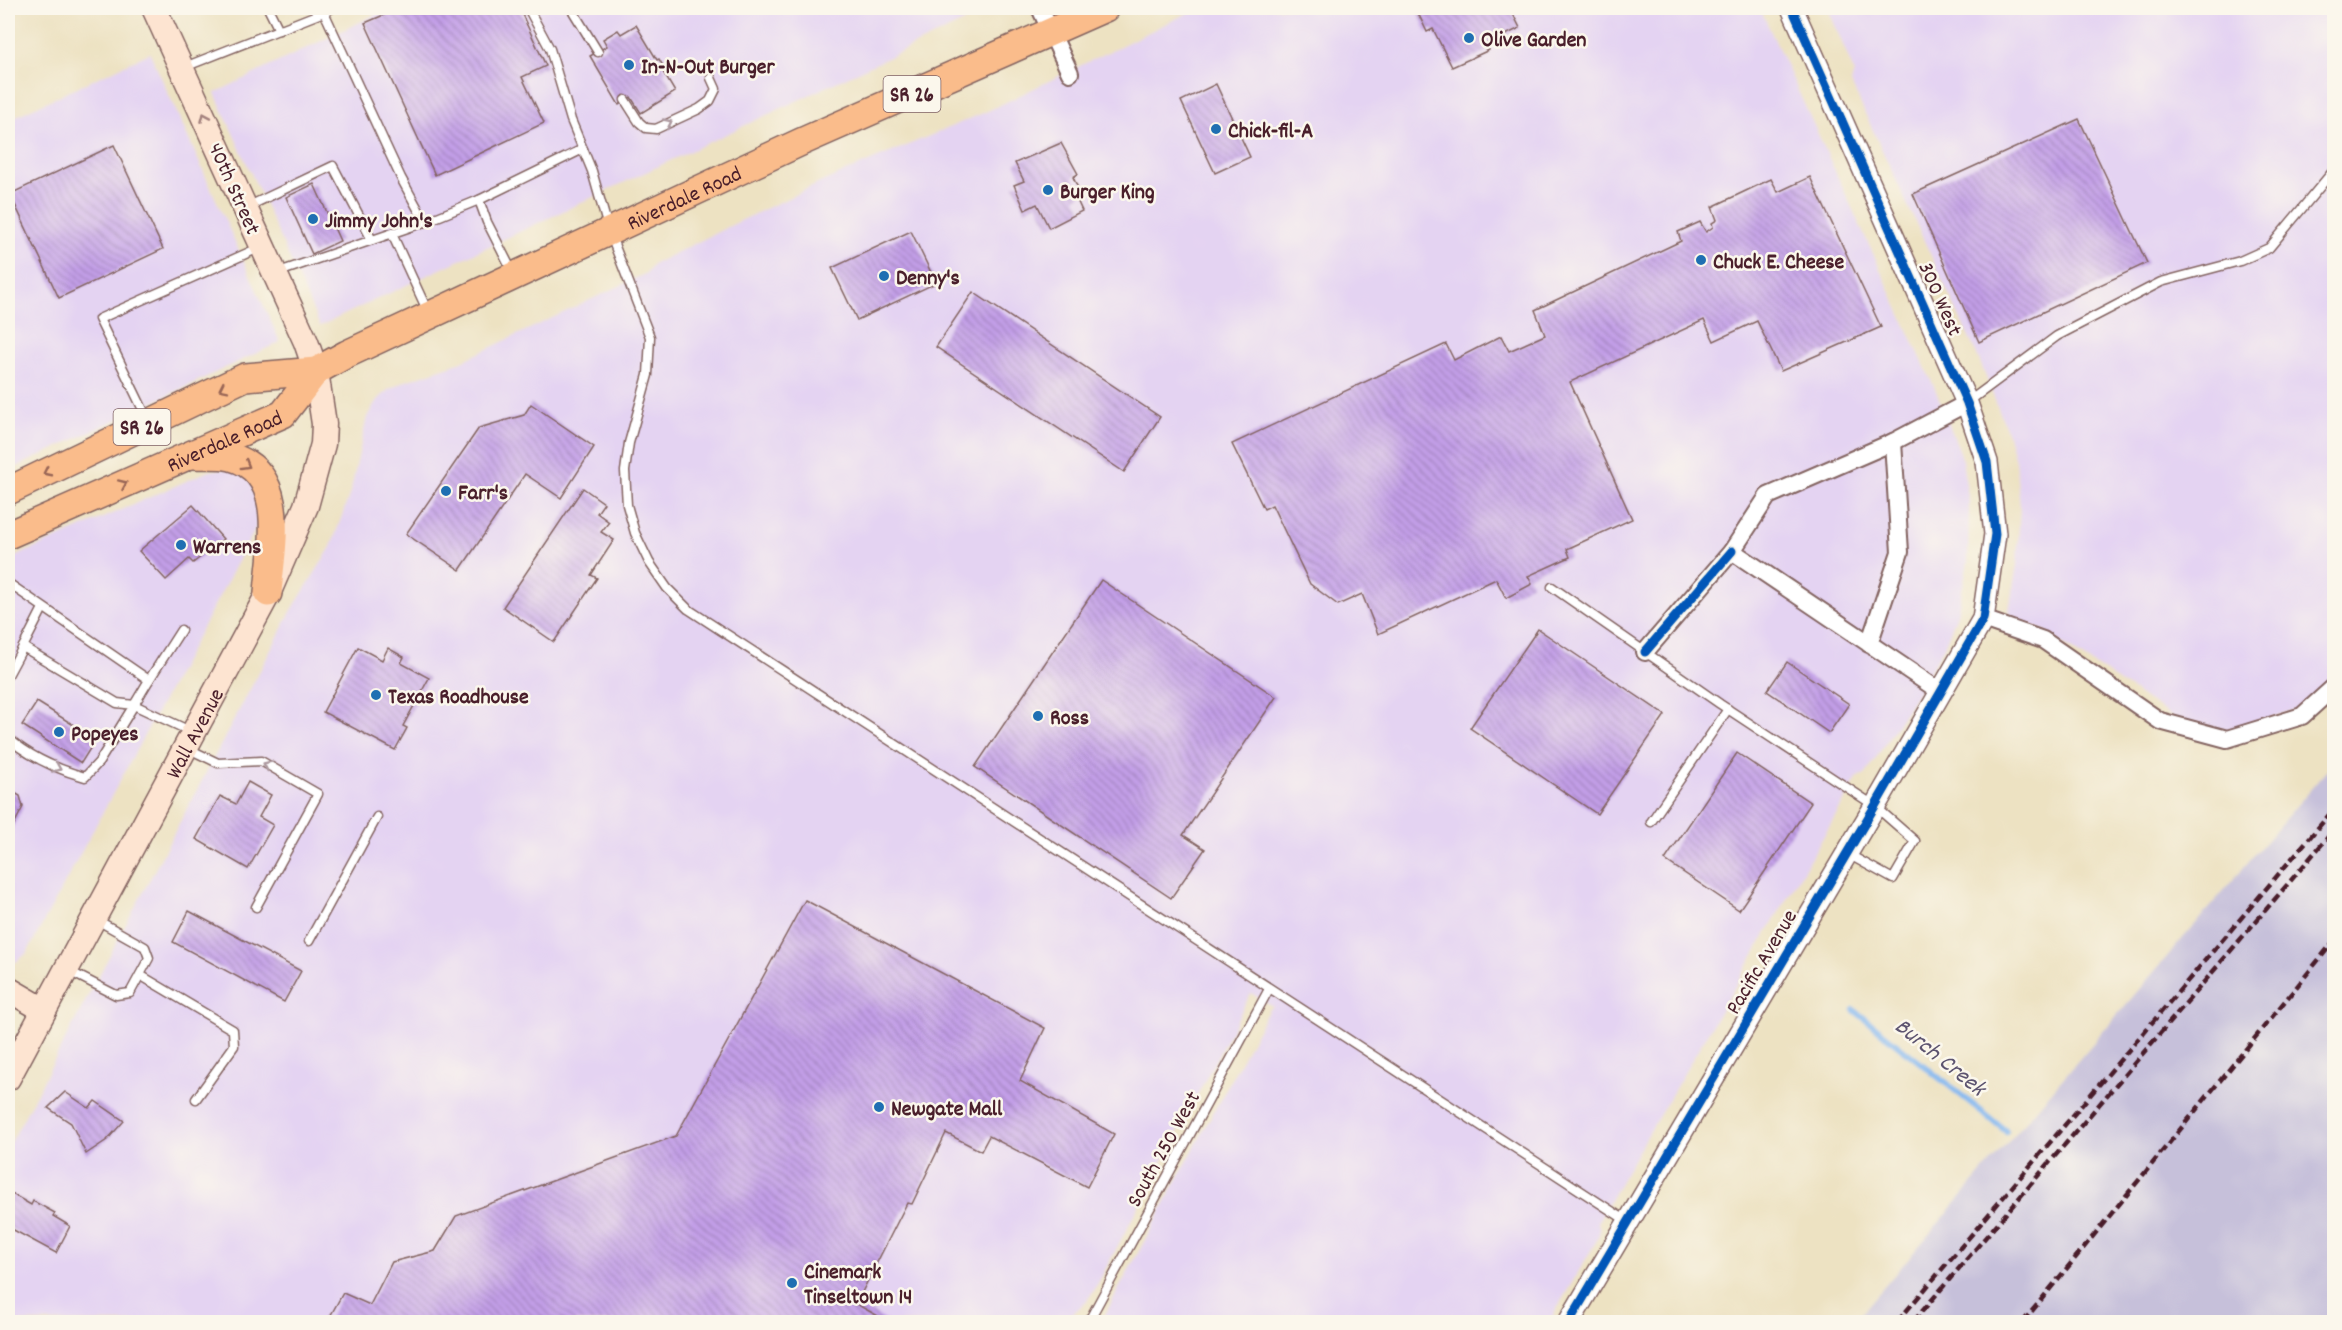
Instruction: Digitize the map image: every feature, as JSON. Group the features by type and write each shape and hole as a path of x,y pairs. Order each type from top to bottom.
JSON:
{"main road":[{"name":"40th Street","path":"154,8 302,333 316,371"},
{"name":"SR 26","path":"1051,32 1095,12"},
{"name":"Riverdale Road","path":"8,535 283,414 316,371 347,354 801,142 1051,32"},
{"name":"Riverdale Road","path":"8,491 245,377 316,371"},
{"name":"Wall Avenue","path":"8,1078 268,593 306,506 323,444 323,403 316,371"},
{"path":"190,455 229,457 239,460 248,464 263,479 271,498 273,523 268,593"},
{"path":"8,989 44,1010"}],"street":[{"path":"1040,8 1070,73"},
{"name":"300 West","path":"1792,8 1967,403 1987,462 1995,534 1983,619"},
{"path":"1645,652 1732,551 1768,496 1893,442 1967,403"},
{"path":"1869,644 1900,552 1893,442"},
{"path":"1732,551 1941,692"},
{"path":"1983,619 2043,640 2160,721 2227,739 2302,716 2334,687"},
{"name":"Pacific Avenue","path":"1569,1323 1983,619"}],"lane":[{"path":"268,8 279,30"},
{"path":"182,68 332,8"},
{"path":"528,8 550,48 568,110 592,171 609,231 650,337 648,375 629,442 625,471 627,505 639,543 667,588 688,609 1628,1221"},
{"path":"571,8 598,52"},
{"path":"324,12 401,178 425,222"},
{"path":"626,100 639,122 646,128 656,129 699,109 710,101 716,89 711,78"},
{"path":"274,274 425,222 479,200 583,149"},
{"path":"246,208 333,166 372,240"},
{"path":"1967,403 2057,336 2151,286 2240,261 2269,248 2334,170"},
{"path":"479,200 487,222 515,276"},
{"path":"392,234 430,315"},
{"path":"149,423 99,319 262,247"},
{"path":"8,583 149,680"},
{"path":"1552,587 1728,709 1875,806 1915,841 1893,879 1847,853"},
{"path":"8,675 43,608"},
{"path":"8,738 20,749 58,769 85,777 99,762 181,630"},
{"path":"23,647 117,703 134,705 190,740 218,763 261,761 318,794 256,908"},
{"path":"1651,822 1728,709"},
{"path":"309,941 377,817"},
{"path":"66,969 116,995 130,993 140,975 149,957 145,947 94,918"},
{"path":"140,975 233,1029 234,1046 196,1099"},
{"name":"South 250 West","path":"1085,1323 1269,989"}],"shaded area":[{"path":"389,8 993,8 320,326 215,93"},
{"path":"1198,8 1760,8 1936,391 1961,455 1969,502 1968,561 1957,614 1945,644 1866,774 1859,776 1623,1177 1598,1222 1600,1231 1597,1240 1549,1322 1101,1322 1269,1009 1273,1007 1251,993 1095,1289 1085,1303 1063,1322 8,1322 8,1148 292,610 331,547 351,490 367,417 375,403 388,390 406,381 456,364 647,273 654,264 728,227 824,181 988,111"},
{"path":"1828,8 2334,8 2334,682 2313,704 2224,733 2177,720 2042,630 2011,617 2009,610 2017,565 2020,506 2015,460 2006,428 1979,359 1851,83 1854,72"},
{"path":"150,53 280,342 8,471 8,120"},
{"path":"225,469 237,471 255,486 260,511 256,528 27,953 16,962 8,963 8,560 209,471"},
{"path":"2334,762 2334,1322 1854,1322"}],"building":[{"path":"400,8 519,8 546,66 522,77 544,123 435,175 365,23"},
{"name":"Olive Garden","path":"1420,8 1510,8 1520,28 1487,44 1489,50 1452,67 1433,29 1427,32 1418,13 1421,11"},
{"name":"In-N-Out Burger","path":"636,25 666,71 663,72 675,92 641,113 631,97 619,105 590,56 607,46 603,39 618,30 621,34"},
{"name":"Chick-fil-A","path":"1216,84 1250,157 1215,173 1181,101"},
{"path":"2079,119 2147,263 1979,342 1913,194"},
{"name":"Burger King","path":"1061,143 1078,174 1073,177 1081,195 1076,198 1082,211 1049,228 1037,204 1025,210 1014,185 1024,181 1015,163"},
{"path":"114,145 163,249 59,298 10,194"},
{"path":"1810,177 1881,327 1781,371 1757,321 1714,341 1704,320 1570,382 1632,519 1567,549 1570,557 1528,576 1532,584 1506,598 1496,579 1378,634 1362,594 1338,605 1310,584 1272,505 1264,509 1232,444 1446,344 1454,360 1501,336 1509,351 1545,335 1535,310 1681,241 1678,232 1700,222 1706,232 1717,220 1712,207 1771,179 1778,192"},
{"name":"Jimmy John's","path":"314,184 340,241 312,254 286,197"},
{"name":"Denny's","path":"911,231 936,283 857,320 832,268"},
{"path":"973,292 1160,417 1124,472 936,347"},
{"path":"531,404 594,447 561,498 525,474 460,570 406,534 479,428 524,415"},
{"path":"583,488 604,503 597,513 609,522 601,532 614,540 591,575 597,578 554,642 503,607"},
{"name":"Warrens","path":"193,505 223,539 193,563 189,559 166,580 139,551"},
{"path":"1101,580 1276,697 1183,835 1205,849 1171,898 975,767"},
{"path":"1538,629 1665,715 1597,814 1470,728"},
{"name":"Texas Roadhouse","path":"358,647 382,660 388,648 404,657 401,663 429,678 403,726 407,728 395,750 323,712"},
{"path":"1787,662 1849,704 1829,733 1767,691"},
{"name":"Popeyes","path":"37,702 96,739 81,763 22,725"},
{"path":"1737,753 1811,803 1739,910 1665,860"},
{"path":"248,782 271,795 259,817 273,825 248,869 196,839 220,796 236,804"},
{"path":"8,789 20,796 23,807 8,836"},
{"name":"Newgate Mall","path":"805,900 1045,1028 1020,1081 1114,1134 1087,1187 989,1136 981,1151 946,1133 912,1204 907,1203 856,1304 889,1322 327,1322 343,1293 370,1305 392,1262 435,1251 456,1216 676,1136"},
{"path":"189,911 301,971 284,1002 173,942"},
{"path":"65,1092 89,1108 95,1101 124,1121 107,1140 86,1154 71,1123 48,1108"},
{"path":"12,1194 31,1205 33,1201 55,1213 53,1216 70,1226 56,1253 8,1227 8,1202"}],"waterway":[{"name":"Burch Creek","path":"1854,1010 2006,1131"}],"railway":[{"path":"1897,1322 2334,809"},
{"path":"1913,1322 2334,830"},
{"path":"2023,1322 2334,941"}],"cycle path":[{"path":"1569,1322 1875,806 1983,619 1995,534 1987,462 1967,403 1792,8"},
{"path":"1645,652 1732,551"}],"place":[{"name":"Olive Garden","path":"1469,38"},
{"name":"In-N-Out Burger","path":"629,65"},
{"name":"Chick-fil-A","path":"1216,129"},
{"name":"Burger King","path":"1048,190"},
{"name":"Jimmy John's","path":"313,219"},
{"name":"Chuck E. Cheese","path":"1701,260"},
{"name":"Denny's","path":"884,276"},
{"name":"Farr's","path":"446,491"},
{"name":"Warrens","path":"181,545"},
{"name":"Texas Roadhouse","path":"376,695"},
{"name":"Ross","path":"1038,716"},
{"name":"Popeyes","path":"59,732"},
{"name":"Newgate Mall","path":"879,1107"},
{"name":"Cinemark Tinseltown 14","path":"792,1283"}]}
